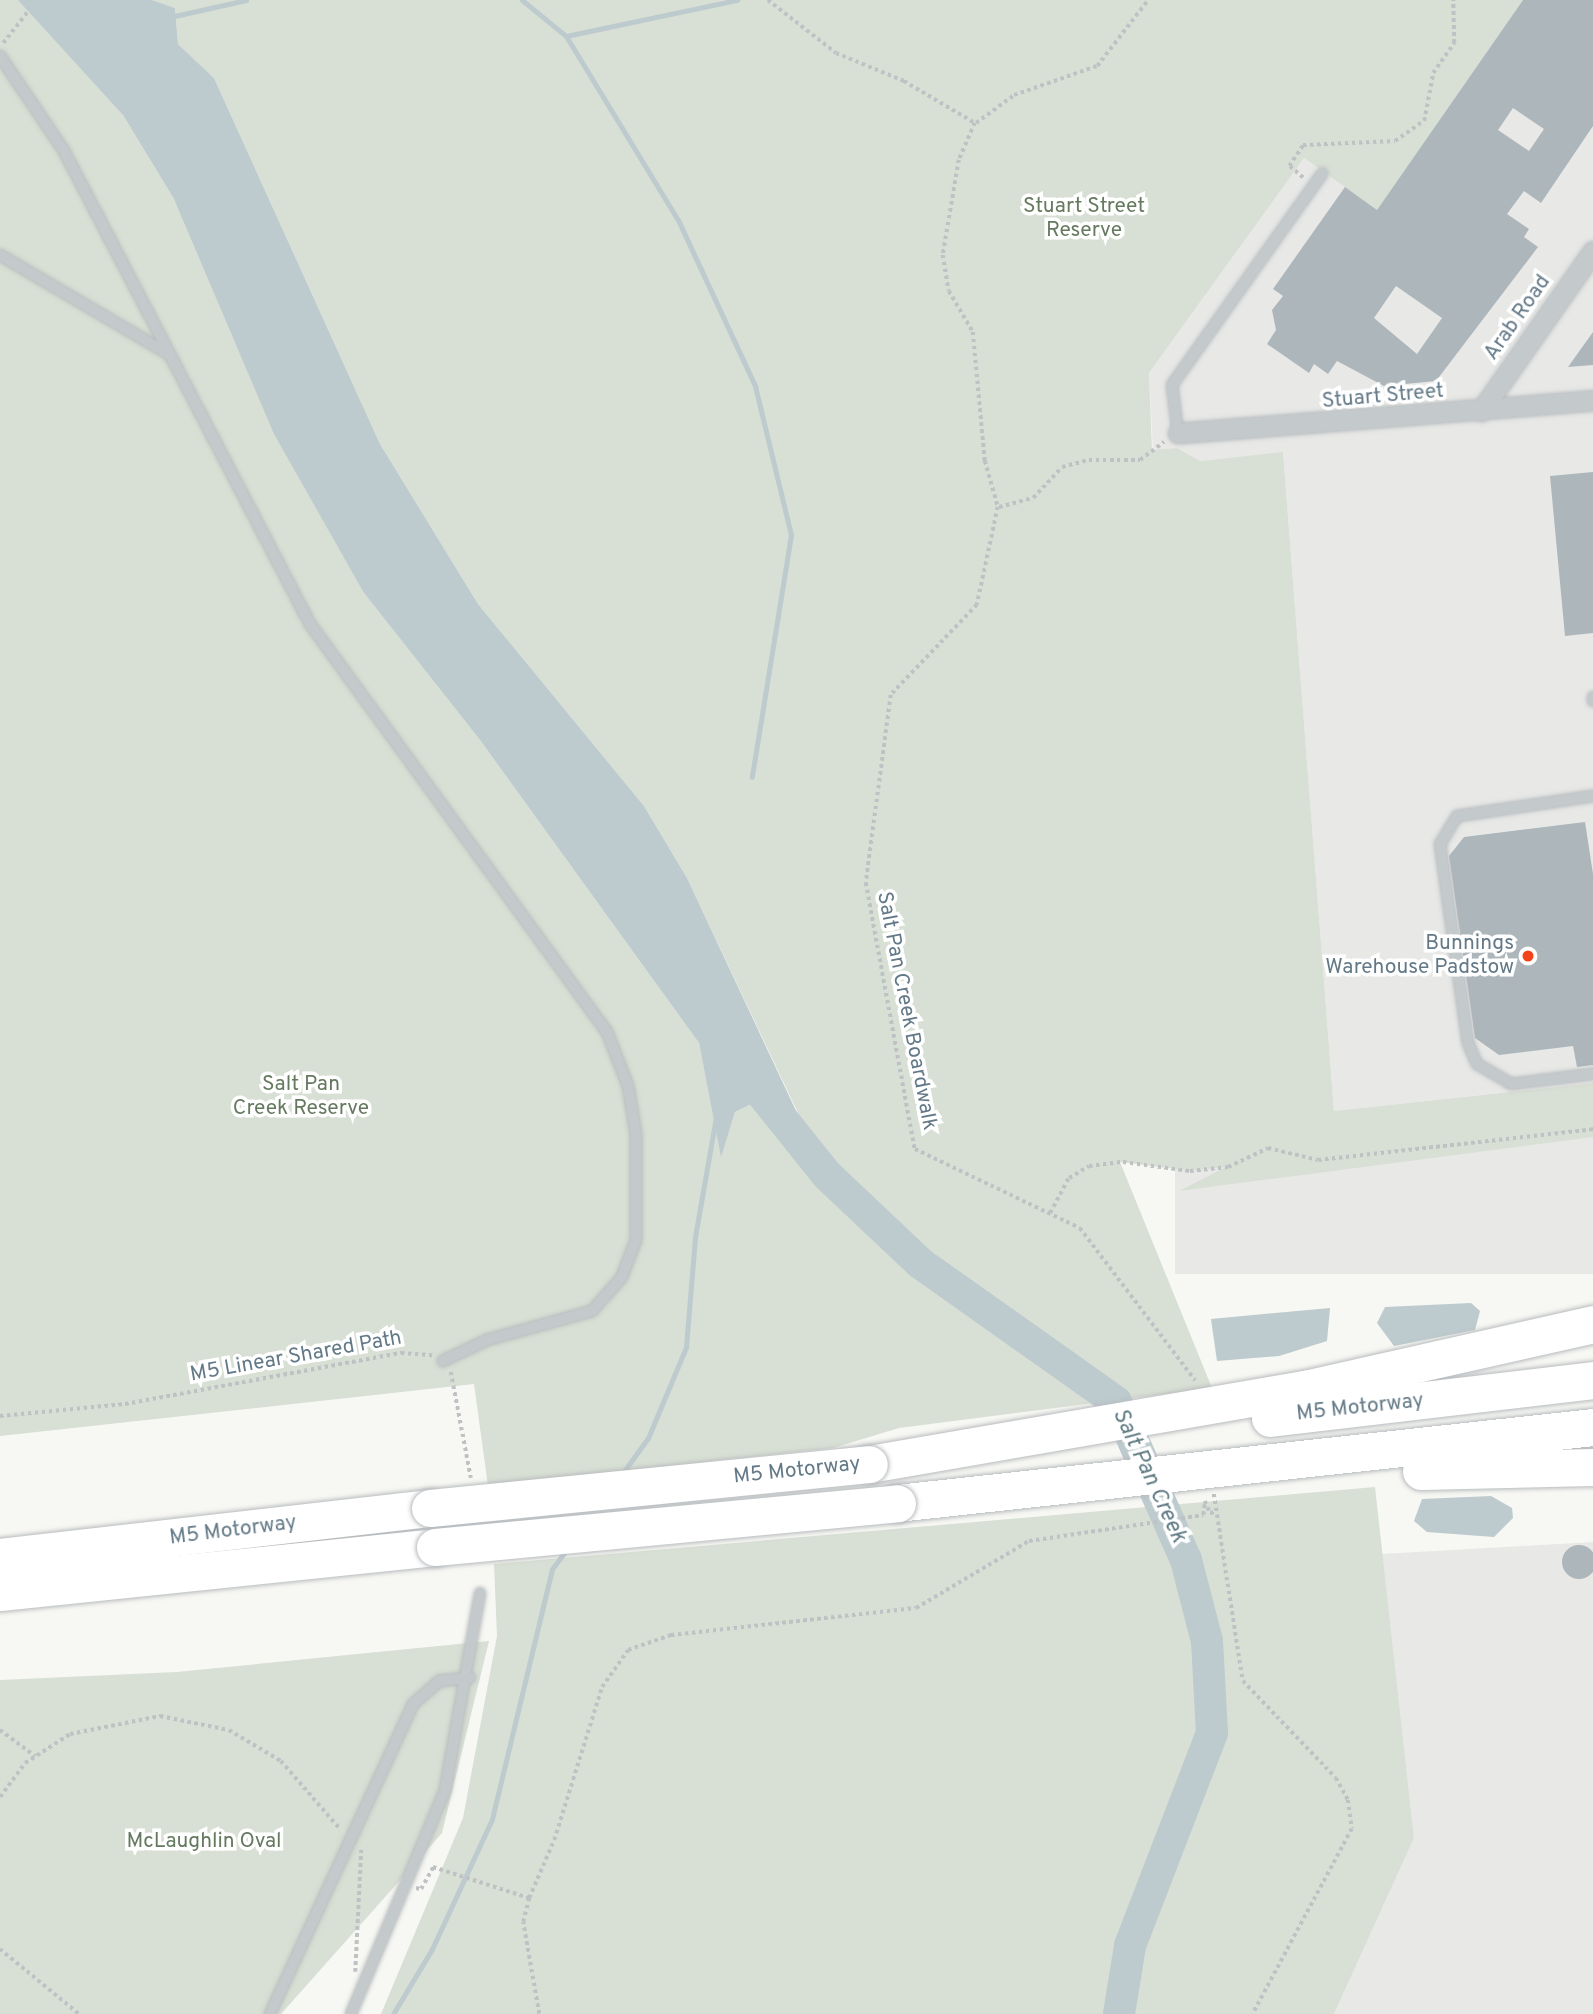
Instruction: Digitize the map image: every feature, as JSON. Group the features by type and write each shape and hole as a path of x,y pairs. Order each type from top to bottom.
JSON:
{"highway":[{"path":"1306,1402 1593,1324"},
{"name":"M5 Motorway","path":"0,1557 430,1508 869,1464 1306,1402 1593,1380"},
{"name":"M5 Motorway","path":"0,1592 897,1503 1314,1468 1593,1427"},
{"path":"1314,1468 1593,1467"}],"street":[{"name":"Arab Road","path":"1481,411 1593,251"},
{"name":"Stuart Street","path":"1178,433 1593,400"}],"lane":[{"path":"0,56 64,151 310,624 607,1032 628,1086 636,1134 636,1240 622,1277 592,1311 487,1340 443,1361"},
{"path":"1178,433 1172,385 1322,174"},
{"path":"0,255 170,354"},
{"path":"1593,796 1469,812 1447,826 1440,844 1472,1054 1488,1075 1511,1084 1593,1074"},
{"path":"351,2014 410,1885 445,1790 470,1678 480,1592"},
{"path":"270,2014 413,1704 439,1681 470,1678"}],"path":[{"path":"768,0 836,53 904,81 975,123 1014,95 1097,66 1148,0"},
{"path":"1313,185 1289,166 1303,145 1395,141 1424,121 1433,74 1454,43 1453,0"},
{"path":"0,48 29,10"},
{"name":"Salt Pan Creek Boardwalk","path":"975,123 959,160 943,256 948,291 973,332 985,461 998,508 977,605 891,695 866,883 915,1149 1080,1228 1200,1387"},
{"path":"998,508 1033,498 1062,467 1089,460 1140,460 1178,433"},
{"path":"1050,1213 1069,1178 1089,1166 1124,1161 1190,1171 1228,1167 1268,1148 1318,1160 1593,1129"},
{"name":"M5 Linear Shared Path","path":"0,1416 125,1404 401,1353 443,1361"},
{"path":"443,1361 457,1388 473,1489"},
{"path":"1213,1488 1243,1681 1336,1778 1348,1800 1352,1829 1253,2014"},
{"path":"539,2014 523,1922 528,1898 554,1840 602,1687 628,1650 671,1635 916,1608 1029,1541 1203,1515 1205,1501 1210,1513 1216,1513"},
{"path":"0,1797 35,1756 70,1734 127,1718 160,1716 229,1730 281,1761 361,1850 353,1966 362,1990"},
{"path":"0,1730 35,1756"},
{"path":"410,1885 421,1889 435,1868 528,1898"},
{"path":"0,1949 79,2014"}],"shaded area":[{"path":"18,0 152,0 175,8 178,44 214,78 380,444 478,604 644,806 687,878 798,1115 768,1096 735,1112 721,1157 699,1043 480,740 364,593 274,434 174,199 123,115"},
{"path":"1523,0 1593,0 1593,1083 1334,1111 1283,453 1199,461 1177,448 1153,451 1149,373 1304,158 1377,210"},
{"path":"1175,1137 1593,1137 1593,1274 1175,1274"},
{"path":"1471,1303 1480,1311 1475,1330 1394,1346 1377,1323 1385,1307"},
{"path":"1330,1308 1327,1341 1279,1356 1217,1361 1211,1319"},
{"path":"1491,1496 1512,1508 1513,1518 1494,1537 1427,1532 1414,1521 1422,1499"},
{"path":"1593,1542 1593,2014 1334,2014 1414,1838 1382,1554"}],"green space":[{"path":"0,0 18,0 57,36 123,115 174,199 364,593 480,740 699,1043 721,1155 735,1112 768,1096 798,1113 687,878 644,806 478,604 380,444 214,78 178,44 175,8 152,0 1523,0 1377,210 1304,158 1149,373 1152,450 1177,448 1200,461 1283,452 1334,1111 1593,1083 1593,1137 1179,1191 1226,1167 1190,1171 1120,1162 1212,1388 899,1428 833,1448 488,1486 474,1384 0,1436"},
{"path":"1375,1487 1414,1838 1334,2014 381,2014 463,1818 497,1636 494,1564"},
{"name":"McLaughlin Oval","path":"489,1641 442,1833 281,2014 0,2014 0,1680 177,1672"}],"building":[{"path":"1523,0 1593,0 1593,126 1541,203 1524,191 1507,214 1529,229 1524,237 1538,247 1436,381 1384,386 1337,361 1328,374 1314,364 1309,373 1267,344 1276,330 1272,310 1283,296 1273,289 1345,187 1377,210","holes":["1513,108 1544,129 1529,151 1498,130","1396,286 1442,318 1417,354 1374,318"]},
{"path":"1593,332 1593,365 1568,367"},
{"path":"1593,472 1593,633 1565,636 1550,476"},
{"name":"Bunnings Warehouse Padstow","path":"1585,822 1593,874 1593,1065 1577,1067 1573,1046 1499,1055 1475,1038 1449,856 1464,837"},
{"path":"1579,1545 1591,1550 1596,1562 1591,1574 1579,1579 1567,1574 1562,1562 1567,1550"}],"waterway":[{"path":"170,17 246,0"},
{"path":"522,0 566,36 679,222 755,386 791,535 752,777"},
{"path":"566,36 737,0"},
{"name":"Salt Pan Creek","path":"738,1064 827,1175 920,1263 1116,1402 1186,1560 1207,1641 1212,1733 1130,1946 1119,2014"},
{"path":"622,1474 648,1438 686,1347 695,1237 716,1117"},
{"path":"393,2014 432,1949 492,1819 552,1569 567,1549"}],"place":[{"name":"Bunnings Warehouse Padstow","path":"1528,956"}],"park label":[{"name":"Stuart Street Reserve","path":"1084,219"},
{"name":"Salt Pan Creek Reserve","path":"301,1097"}]}
